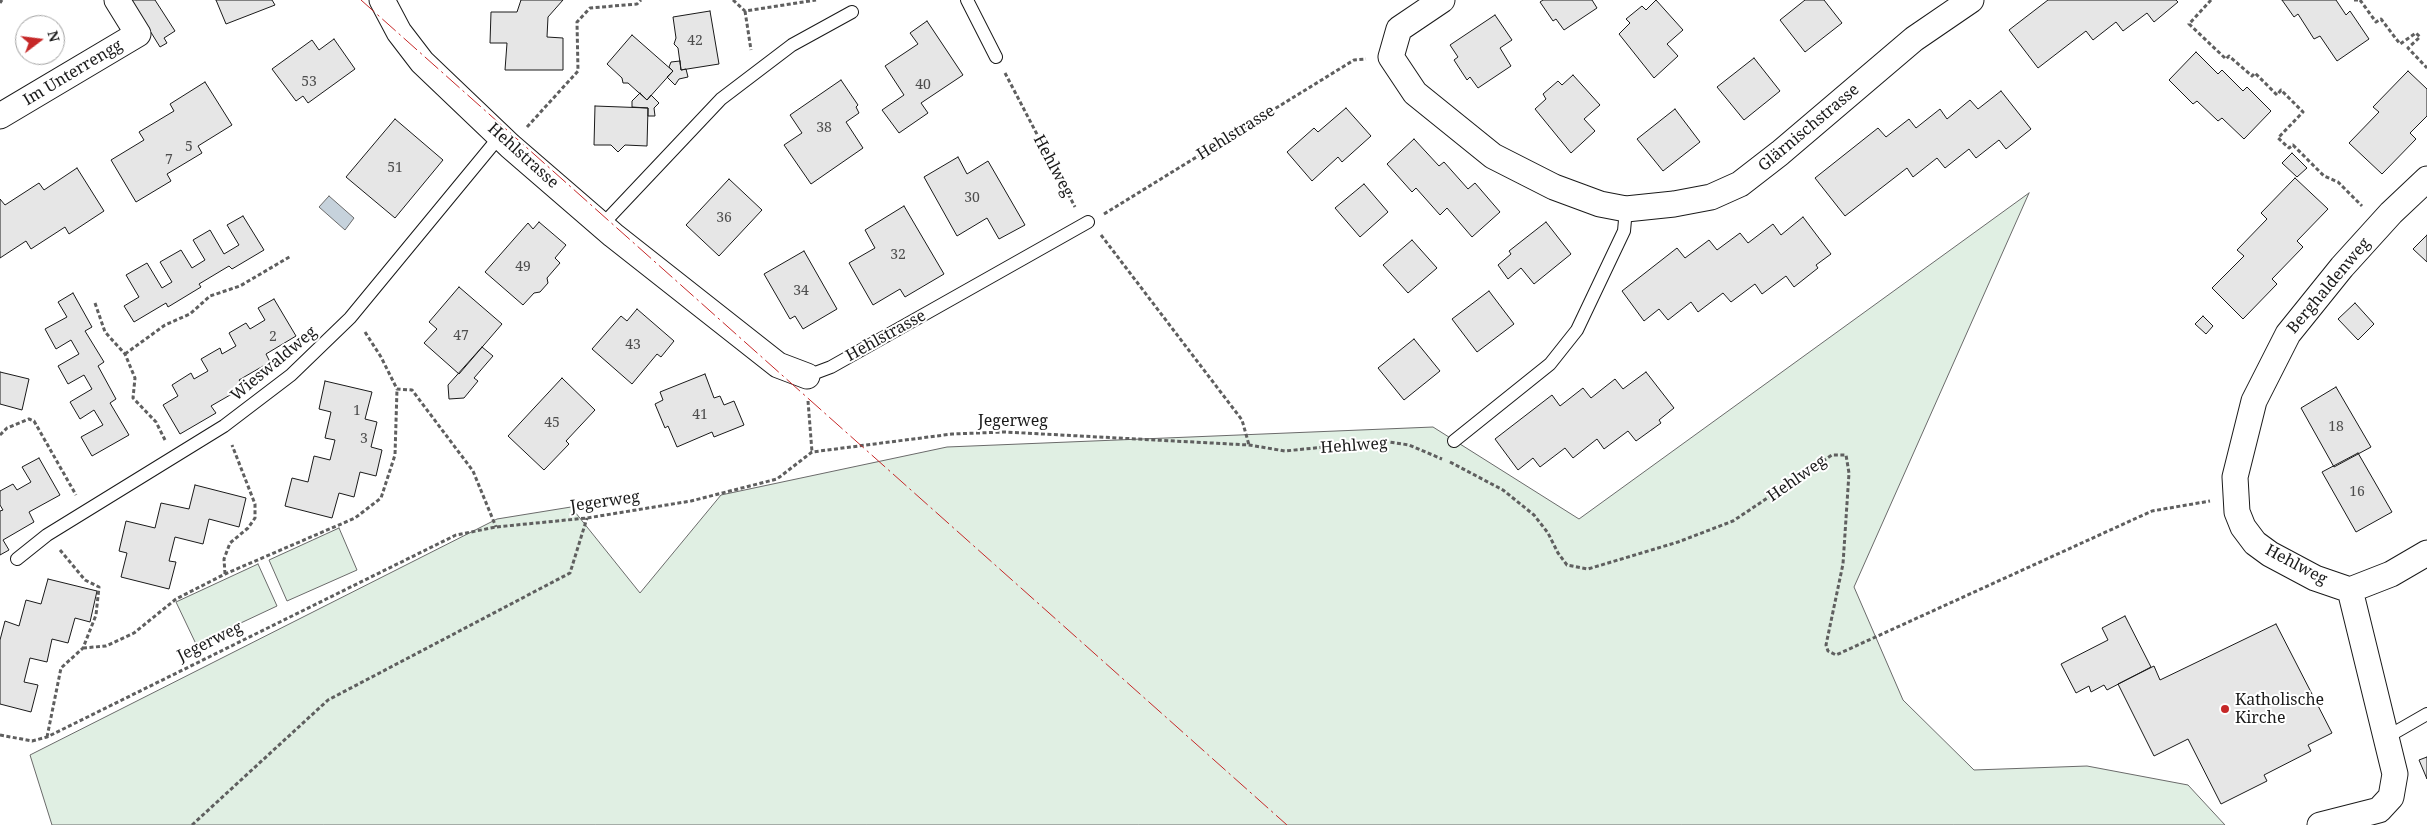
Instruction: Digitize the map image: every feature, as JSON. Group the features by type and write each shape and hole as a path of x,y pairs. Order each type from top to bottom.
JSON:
{"street":[{"name":"Im Unterrengg","path":"0,116 138,34 117,0"},
{"name":"Hehlstrasse","path":"382,0 399,32 422,62 505,141 602,226 778,365 807,376"},
{"path":"1391,57 1400,29 1442,0"},
{"name":"Glärnischstrasse","path":"1391,57 1415,93 1493,156 1554,187 1600,204 1626,208 1674,204 1711,196 1740,184 1780,153 1914,39 1971,0"},
{"name":"Berghaldenweg","path":"2235,496 2235,477 2242,441 2254,401 2273,360 2288,334 2308,306 2391,213 2427,179"},
{"name":"Hehlweg","path":"2235,496 2237,512 2243,527 2255,543 2270,554 2315,578 2350,590"},
{"path":"2320,825 2380,810 2391,797 2394,774 2387,738 2350,590 2391,574 2427,553"}],"lane":[{"path":"967,0 996,56"},
{"path":"602,226 721,99 754,72 792,45 852,12"},
{"name":"Wieswaldweg","path":"17,559 46,535 224,426 291,375 350,318 505,141"},
{"path":"1454,441 1550,364 1577,330 1624,231 1626,208"},
{"name":"Hehlstrasse","path":"807,376 831,367 1088,222"},
{"path":"2387,738 2427,714"}],"path":[{"path":"505,141 578,71 576,22 590,8 637,4 641,0"},
{"path":"733,0 745,11 754,72"},
{"path":"745,11 816,0"},
{"path":"2210,0 2189,24 2226,59 2229,56 2252,76 2255,73 2277,95 2281,90 2303,112 2278,138 2289,148 2293,145 2324,176 2338,182 2365,209 2369,209 2379,200 2391,213"},
{"path":"2358,0 2376,22 2381,19 2400,44 2416,33 2420,37 2408,48 2427,68"},
{"name":"Hehlweg","path":"996,56 1076,209 1103,236 1242,420 1249,445 1285,451 1383,441 1409,445 1461,466 1503,490 1534,515 1568,564 1588,569 1678,542 1733,522 1832,455 1846,455 1849,473 1843,564 1826,645 1828,651 1836,655 2152,511 2235,496"},
{"name":"Hehlstrasse","path":"1088,222 1106,213 1354,60 1391,57"},
{"path":"125,354 165,325 190,314 210,296 240,286 291,256"},
{"path":"95,303 105,332 125,354 135,378 133,398 156,422 173,456"},
{"path":"82,648 106,646 134,633 176,599 225,574 355,518 381,498 395,455 397,389 381,357 364,332 350,318"},
{"path":"807,376 812,452"},
{"path":"397,389 412,390 473,471 496,528"},
{"path":"0,435 7,428 29,418 34,421 85,510"},
{"path":"224,426 255,504 255,518 248,528 230,542 224,559 225,574"},
{"name":"Jegerweg","path":"0,735 32,741 47,736 456,536 496,528 587,518 691,502 777,479 812,452 952,434 1005,432 1249,445"},
{"path":"192,825 328,700 570,573 587,518"},
{"path":"46,535 84,580 99,586 96,615 82,648 61,668 47,736"}],"green space":[{"path":"2029,193 1854,587 1903,700 1974,770 2087,766 2188,785 2225,825 52,825 30,755 497,519 571,507 640,593 721,495 947,447 1433,427 1579,519"},
{"path":"339,528 357,570 287,601 269,560"},
{"path":"258,564 277,606 196,644 176,602"}],"shaded area":[{"path":"329,196 354,218 345,230 319,207"}],"building":[{"path":"131,0 155,0 175,31 164,38 167,43 160,47"},
{"path":"216,0 272,0 275,5 226,24"},
{"path":"521,0 563,0 548,17 547,37 563,38 563,70 505,70 507,43 490,43 491,12 517,12"},
{"path":"1543,0 1592,0 1597,8 1564,30 1556,19 1553,21 1540,2"},
{"path":"1656,0 1683,30 1667,44 1678,56 1654,78 1619,34 1630,23 1626,19 1642,6 1646,10"},
{"path":"1805,0 1824,0 1842,23 1805,52 1780,20"},
{"path":"2048,0 2176,0 2178,2 2154,22 2147,13 2123,31 2116,22 2093,40 2086,31 2038,68 2009,30"},
{"path":"2282,0 2336,0 2346,15 2350,11 2369,39 2337,61 2320,36 2314,39 2298,14 2294,17"},
{"path":"710,11 719,64 681,70 678,48 674,44 676,38 673,17"},
{"path":"1495,15 1512,40 1500,48 1511,66 1478,88 1470,77 1467,80 1454,60 1458,57 1450,45"},
{"path":"927,21 963,75 921,103 928,113 899,133 882,110 904,95 885,66 918,44 910,33"},
{"path":"632,35 673,71 647,100 628,83 623,83 622,78 607,64"},
{"path":"334,39 355,69 308,103 303,96 296,101 272,69 312,40 319,50"},
{"path":"2196,52 2218,74 2222,70 2243,91 2247,87 2271,111 2244,139 2222,118 2218,121 2197,101 2193,104 2169,80"},
{"path":"1754,58 1780,91 1744,120 1717,87"},
{"path":"680,61 681,70 686,69 688,77 679,79 675,85 667,77 673,71 669,67 671,62"},
{"path":"2408,71 2427,89 2427,116 2410,133 2416,139 2382,174 2349,143 2379,112 2373,107"},
{"path":"1573,75 1600,105 1584,119 1595,131 1571,153 1535,109 1546,99 1543,94 1558,81 1562,85"},
{"path":"841,80 858,105 856,107 859,113 846,122 863,148 811,184 784,145 802,133 790,115"},
{"path":"205,82 232,125 198,146 202,153 167,174 171,181 136,202 111,160 144,140 139,132 174,111 170,104"},
{"path":"2001,91 2031,129 2006,149 1999,140 1976,158 1969,149 1945,168 1937,158 1913,177 1907,168 1845,216 1815,178 1878,128 1886,137 1909,119 1916,128 1940,109 1947,119 1970,100 1978,109"},
{"path":"640,93 647,100 651,95 659,103 654,108 655,116 648,116 648,108 632,107 632,101"},
{"path":"595,106 648,108 647,146 625,145 618,152 611,145 594,145"},
{"path":"1346,108 1371,136 1342,162 1338,157 1312,181 1287,152 1314,128 1318,132"},
{"path":"1675,109 1700,142 1663,171 1637,139"},
{"path":"395,119 443,160 395,218 346,177"},
{"path":"1414,139 1439,166 1444,162 1468,189 1475,183 1500,212 1472,237 1447,208 1440,215 1416,188 1412,192 1387,164"},
{"path":"2292,153 2307,168 2297,177 2282,163"},
{"path":"958,157 967,174 988,161 1025,225 999,239 987,218 957,236 924,177"},
{"path":"77,168 104,211 69,234 65,227 31,249 26,241 0,258 0,199 5,205 39,183 44,190"},
{"path":"2295,178 2328,209 2297,241 2303,247 2272,279 2277,284 2243,319 2212,288 2244,256 2237,250 2267,219 2261,213"},
{"path":"729,179 762,210 719,256 686,225"},
{"path":"1364,184 1388,212 1360,237 1335,208"},
{"path":"904,206 944,274 905,297 900,289 873,305 849,263 875,248 865,230"},
{"path":"243,216 264,250 232,269 229,266 199,284 201,287 168,307 166,303 134,322 124,306 139,297 126,275 147,263 162,288 172,282 160,262 181,250 192,268 205,260 193,240 210,230 224,254 239,245 227,225"},
{"path":"1803,217 1831,254 1816,265 1818,268 1794,287 1786,276 1762,294 1755,284 1731,302 1723,293 1698,312 1691,302 1668,320 1659,309 1644,321 1622,291 1677,248 1685,258 1709,240 1717,250 1740,233 1748,243 1773,224 1781,235"},
{"path":"539,222 566,245 555,258 560,263 547,278 548,283 540,292 534,293 523,305 485,272 528,223 533,229"},
{"path":"1546,222 1571,254 1534,284 1521,268 1508,279 1498,265 1511,254 1509,251"},
{"path":"2427,235 2427,262 2413,249"},
{"path":"1412,240 1437,268 1408,293 1383,265"},
{"path":"804,251 837,309 803,329 795,316 790,319 764,274"},
{"path":"459,287 502,324 459,374 424,343 437,329 429,322"},
{"path":"1489,291 1514,324 1477,352 1452,319"},
{"path":"73,293 92,327 85,331 104,362 98,366 116,399 110,403 129,435 92,456 81,437 103,425 94,410 80,419 70,402 92,389 84,375 68,384 58,366 79,354 71,340 56,349 45,329 67,317 58,302"},
{"path":"274,299 296,336 266,354 270,362 239,380 244,387 211,406 216,413 180,434 163,405 178,396 172,385 191,373 194,379 208,371 201,359 220,348 222,354 236,346 229,333 246,323 250,329 265,320 258,308"},
{"path":"2355,303 2374,324 2358,340 2338,319"},
{"path":"637,309 674,341 661,357 657,354 632,384 592,349 621,316 627,321"},
{"path":"2203,316 2213,326 2206,334 2195,324"},
{"path":"1414,339 1440,371 1404,400 1378,368"},
{"path":"482,347 493,356 474,378 478,381 464,398 449,399 448,385"},
{"path":"0,372 29,379 22,410 0,404"},
{"path":"1646,372 1674,408 1659,420 1661,423 1636,441 1628,431 1604,449 1597,439 1573,458 1565,448 1540,467 1533,458 1518,470 1495,439 1552,395 1560,406 1583,388 1591,398 1615,379 1623,389"},
{"path":"705,374 714,398 720,396 724,405 734,401 744,425 714,437 712,432 677,447 668,426 665,428 655,404 663,400 660,392"},
{"path":"562,378 595,410 566,441 569,444 544,470 508,436"},
{"path":"325,381 372,392 365,419 377,422 371,447 382,450 376,476 360,472 354,497 339,493 332,518 285,506 292,478 308,482 314,456 330,460 335,440 325,438 331,412 319,409"},
{"path":"2336,387 2371,447 2334,467 2301,408"},
{"path":"2358,453 2392,512 2356,532 2322,472"},
{"path":"39,458 60,495 29,512 34,522 3,540 9,550 0,555 0,511 3,510 0,505 0,491 13,484 17,490 31,482 22,467"},
{"path":"195,485 246,498 239,527 209,519 203,544 175,537 169,561 176,562 169,589 121,577 127,553 119,551 126,521 155,528 161,503 189,509"},
{"path":"48,579 97,591 90,622 75,618 68,643 52,639 47,662 30,658 24,682 38,685 31,712 0,704 0,640 5,621 19,626 26,600 41,604"},
{"path":"2125,616 2151,667 2107,690 2104,685 2091,692 2089,686 2076,693 2061,664 2108,640 2102,628"},
{"name":"Katholische Kirche","path":"2276,624 2332,733 2308,745 2311,751 2264,775 2267,781 2221,804 2188,739 2154,756 2118,684 2154,666 2160,680"},
{"path":"2427,757 2427,779 2419,760"}],"power":[{"path":"361,0 1287,825"}],"place":[{"name":"Katholische Kirche","path":"2225,709"}]}
